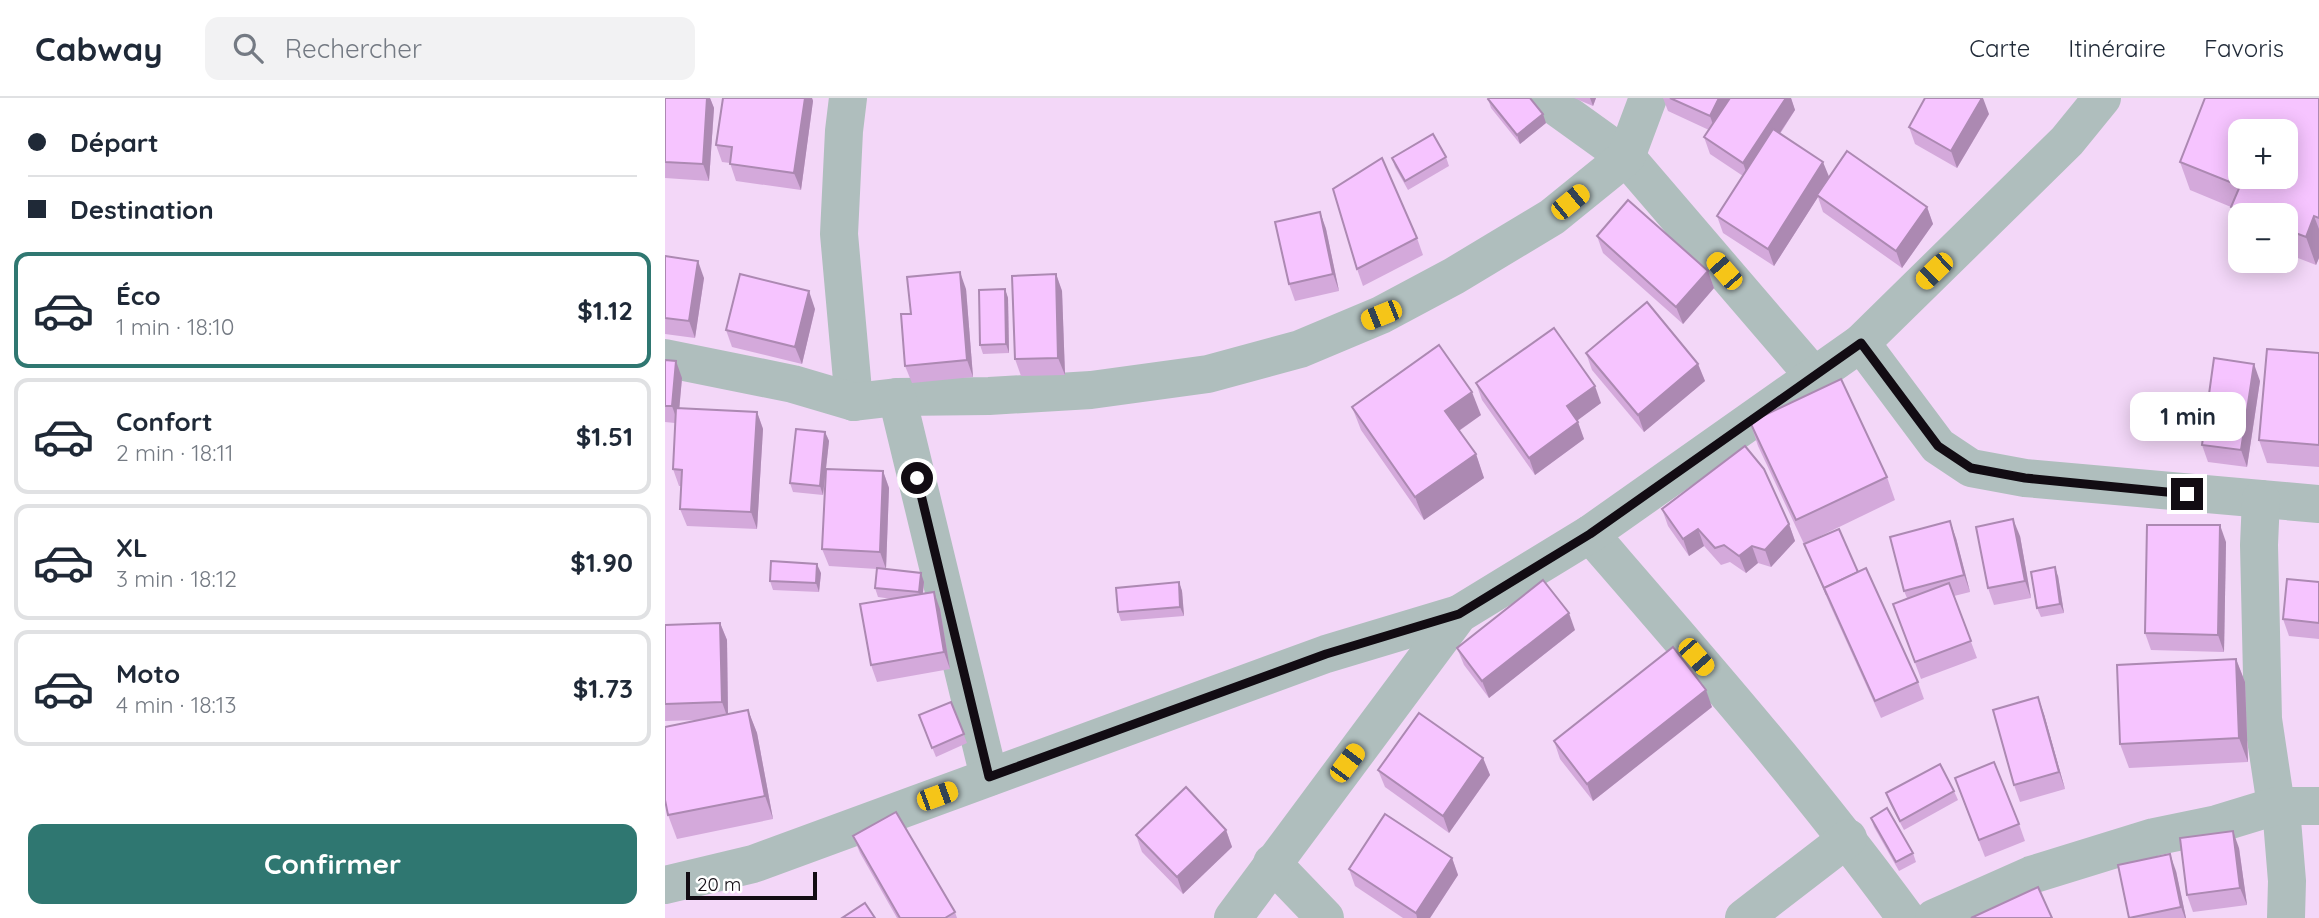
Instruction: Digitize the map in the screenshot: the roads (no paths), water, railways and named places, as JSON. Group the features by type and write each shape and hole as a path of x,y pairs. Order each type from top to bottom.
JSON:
{"street":[{"path":"848,98 839,234 854,402"},
{"path":"1544,98 1626,157 1814,376"},
{"path":"665,358 793,384 854,402 897,397 989,396 1091,390 1208,374 1300,349 1381,315 1454,276 1552,217 1626,157 1648,98"},
{"path":"665,885 753,864 1326,654 1459,614 1590,534 1861,343 2067,141 2102,98"},
{"path":"1861,343 1938,446 1971,468 2025,478 2319,504"},
{"path":"897,397 989,777"},
{"path":"2260,499 2263,719 2276,806 2282,820 2287,881 2286,918"},
{"path":"1590,534 1848,838 1906,918"},
{"path":"1233,918 1459,614"},
{"path":"1934,918 2031,875 2154,837 2217,824 2276,806 2319,806"},
{"path":"1744,918 1848,838"},
{"path":"1272,863 1325,918"}]}
